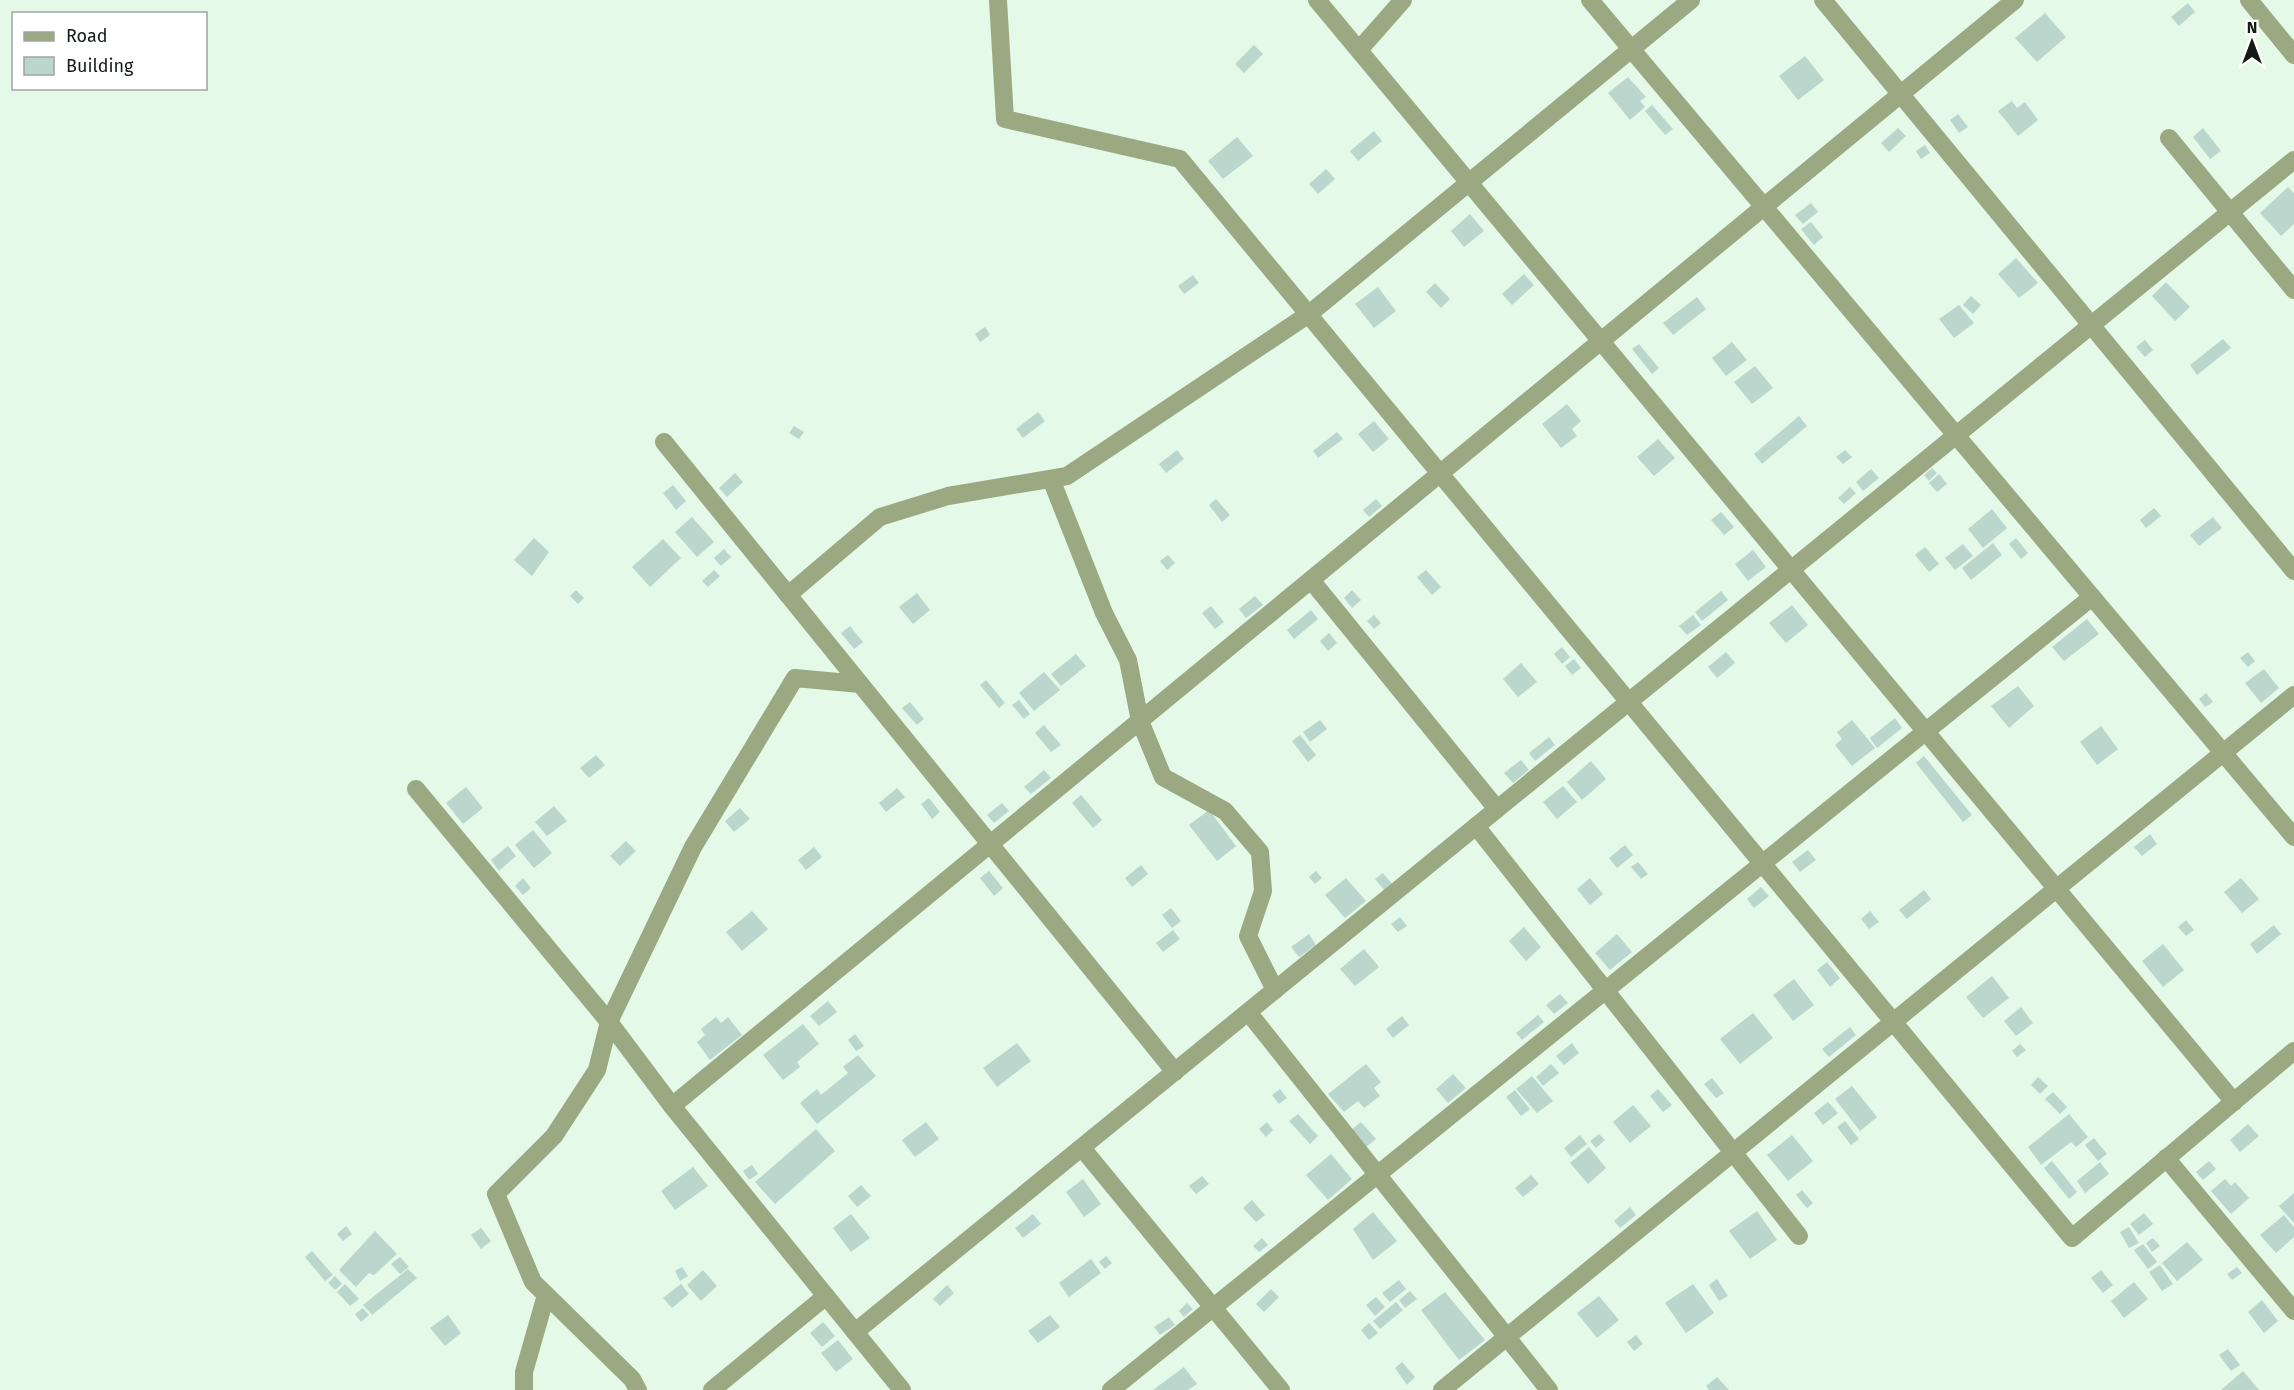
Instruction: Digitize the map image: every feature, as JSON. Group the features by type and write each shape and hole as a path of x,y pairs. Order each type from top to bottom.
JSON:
{"street":[{"path":"998,0 1005,119 1180,159 2072,1238 2294,1051"},
{"path":"1317,0 2234,1102"},
{"path":"1359,51 1403,0"},
{"path":"1590,0 2294,837"},
{"path":"788,595 880,517 948,496 1067,476 1309,314 1691,0"},
{"path":"1823,0 2294,571"},
{"path":"672,1106 2015,0"},
{"path":"2249,0 2294,55"},
{"path":"2169,138 2294,290"},
{"path":"855,1332 2294,160"},
{"path":"664,442 1175,1072"},
{"path":"1051,479 1104,613 1128,660 1140,721 1163,777 1225,811 1260,852 1263,891 1248,936 1275,990"},
{"path":"1311,580 1497,809"},
{"path":"1111,1390 2092,597"},
{"path":"638,1390 632,1379 533,1282 496,1194 554,1136 597,1070 609,1022 693,847 795,678 860,684"},
{"path":"1442,1390 2294,695"},
{"path":"416,789 609,1022 672,1106 902,1390"},
{"path":"1476,826 1800,1236"},
{"path":"1248,1011 1549,1390"},
{"path":"1082,1148 1281,1390"},
{"path":"2166,1158 2294,1311"},
{"path":"524,1390 524,1372 546,1295"},
{"path":"712,1390 826,1296"}],"building":[{"path":"2188,3 2195,12 2179,26 2171,17"},
{"path":"2045,13 2066,37 2037,62 2015,38"},
{"path":"1254,45 1263,54 1244,73 1235,64"},
{"path":"1805,56 1824,80 1798,100 1779,76"},
{"path":"1628,77 1646,97 1640,101 1645,107 1630,120 1608,93"},
{"path":"2012,101 2017,108 2025,102 2038,120 2018,136 1998,111"},
{"path":"1652,105 1673,129 1665,135 1645,111"},
{"path":"1958,114 1968,127 1959,133 1950,120"},
{"path":"1898,128 1906,136 1889,152 1881,143"},
{"path":"2203,128 2221,151 2210,159 2193,137"},
{"path":"1374,131 1382,141 1358,161 1350,151"},
{"path":"1237,137 1253,156 1223,179 1208,161"},
{"path":"1925,145 1930,153 1921,159 1916,151"},
{"path":"1326,169 1335,179 1318,194 1309,184"},
{"path":"2288,187 2294,193 2294,224 2281,236 2260,213"},
{"path":"1811,203 1818,212 1803,224 1795,215"},
{"path":"1470,214 1484,231 1464,247 1451,231"},
{"path":"1811,222 1823,237 1814,245 1801,229"},
{"path":"2016,258 2038,283 2019,298 1998,274"},
{"path":"1524,274 1534,285 1512,305 1502,294"},
{"path":"1193,275 1199,283 1184,294 1178,286"},
{"path":"2166,282 2190,307 2175,321 2152,296"},
{"path":"1435,283 1450,299 1441,308 1426,292"},
{"path":"1378,287 1396,311 1374,328 1355,304"},
{"path":"1971,296 1981,305 1973,314 1963,305"},
{"path":"1697,297 1706,309 1673,335 1663,323"},
{"path":"1959,305 1974,323 1954,338 1939,319"},
{"path":"985,327 990,335 980,342 975,334"},
{"path":"2223,339 2231,348 2197,375 2190,365"},
{"path":"2145,340 2153,350 2145,357 2136,347"},
{"path":"1732,342 1747,360 1726,376 1712,358"},
{"path":"1639,344 1659,368 1652,374 1632,349"},
{"path":"1755,366 1773,388 1752,404 1734,382"},
{"path":"1567,404 1581,421 1572,429 1577,436 1561,448 1542,424"},
{"path":"1038,412 1045,421 1023,438 1016,429"},
{"path":"1799,416 1807,426 1762,464 1754,454"},
{"path":"1374,421 1389,439 1373,452 1358,434"},
{"path":"794,426 804,432 799,439 789,433"},
{"path":"1337,432 1343,439 1318,458 1313,451"},
{"path":"1658,439 1675,458 1654,476 1637,457"},
{"path":"1177,450 1184,459 1166,473 1159,464"},
{"path":"1845,450 1852,457 1843,464 1836,457"},
{"path":"1932,468 1937,473 1929,481 1924,475"},
{"path":"1871,469 1879,478 1863,491 1856,482"},
{"path":"735,473 743,482 727,497 719,488"},
{"path":"1939,474 1947,484 1937,492 1929,483"},
{"path":"673,485 686,501 676,510 663,493"},
{"path":"1850,487 1856,493 1844,504 1838,498"},
{"path":"1216,499 1230,515 1222,522 1209,505"},
{"path":"1376,499 1382,506 1369,517 1363,510"},
{"path":"2154,508 2161,516 2146,528 2140,520"},
{"path":"1992,509 2007,528 1983,548 1968,529"},
{"path":"1721,512 1734,527 1724,535 1711,520"},
{"path":"692,517 714,542 697,557 675,532"},
{"path":"2213,517 2222,528 2199,546 2190,535"},
{"path":"534,538 549,552 532,576 514,560"},
{"path":"2016,538 2028,553 2021,559 2009,544"},
{"path":"663,539 681,558 650,587 632,567"},
{"path":"1993,543 2002,555 1971,580 1962,568"},
{"path":"1963,544 1973,556 1955,570 1945,558"},
{"path":"1925,547 1939,564 1929,572 1915,555"},
{"path":"724,549 731,557 721,566 714,558"},
{"path":"1753,550 1766,567 1748,581 1735,564"},
{"path":"1168,555 1175,563 1167,570 1160,561"},
{"path":"714,570 720,576 708,587 702,581"},
{"path":"1426,570 1441,587 1432,595 1417,577"},
{"path":"576,590 584,598 578,604 570,596"},
{"path":"1352,590 1361,600 1352,608 1344,598"},
{"path":"1721,591 1728,600 1702,621 1695,612"},
{"path":"917,593 930,610 913,624 899,607"},
{"path":"1255,596 1263,605 1246,618 1239,609"},
{"path":"1792,605 1808,625 1786,643 1769,623"},
{"path":"1211,606 1224,622 1215,629 1202,613"},
{"path":"1311,610 1318,619 1294,639 1287,630"},
{"path":"1374,615 1381,623 1374,629 1367,621"},
{"path":"1693,615 1701,625 1687,635 1679,626"},
{"path":"2087,619 2099,634 2064,661 2052,647"},
{"path":"850,626 863,642 854,649 841,633"},
{"path":"1329,633 1337,643 1328,651 1320,641"},
{"path":"1562,647 1570,657 1562,664 1554,654"},
{"path":"1726,652 1735,663 1717,678 1708,667"},
{"path":"2248,652 2255,661 2248,667 2240,658"},
{"path":"1076,654 1086,666 1061,686 1051,674"},
{"path":"1574,659 1581,668 1572,675 1565,666"},
{"path":"1521,663 1537,682 1518,697 1503,679"},
{"path":"2264,669 2279,688 2261,703 2245,683"},
{"path":"1044,672 1060,690 1034,711 1019,693"},
{"path":"986,680 1005,703 999,708 980,685"},
{"path":"2018,686 2034,706 2009,728 1991,706"},
{"path":"2206,693 2213,702 2205,707 2199,699"},
{"path":"1019,700 1030,714 1024,719 1012,705"},
{"path":"910,702 924,719 917,725 902,708"},
{"path":"1895,718 1902,728 1877,748 1870,738"},
{"path":"1320,720 1327,729 1310,742 1303,732"},
{"path":"1852,720 1875,748 1852,766 1835,745 1842,739 1837,732"},
{"path":"1044,725 1061,745 1051,752 1035,733"},
{"path":"2101,726 2118,749 2097,765 2080,742"},
{"path":"1300,735 1316,755 1308,762 1292,741"},
{"path":"1549,737 1555,745 1535,761 1529,753"},
{"path":"596,755 605,765 589,778 580,768"},
{"path":"1924,756 1972,815 1963,822 1916,763"},
{"path":"1521,760 1529,770 1513,783 1504,773"},
{"path":"1591,761 1606,779 1582,800 1567,782"},
{"path":"1044,770 1051,778 1031,794 1024,787"},
{"path":"1563,786 1577,802 1557,819 1543,802"},
{"path":"466,787 483,808 463,824 446,803"},
{"path":"897,788 905,797 886,812 879,803"},
{"path":"1081,795 1102,820 1093,828 1072,803"},
{"path":"929,798 940,812 932,819 921,804"},
{"path":"1002,803 1009,811 994,823 987,815"},
{"path":"554,806 567,821 547,836 535,822"},
{"path":"740,808 750,819 734,832 725,821"},
{"path":"1209,810 1236,846 1217,861 1189,825"},
{"path":"533,830 552,853 534,868 515,845"},
{"path":"2150,834 2157,844 2142,856 2134,847"},
{"path":"626,841 636,851 620,866 610,856"},
{"path":"1625,845 1633,855 1617,868 1609,858"},
{"path":"508,846 516,856 499,871 491,860"},
{"path":"814,847 822,857 806,870 798,860"},
{"path":"1808,850 1816,860 1800,872 1792,862"},
{"path":"1638,862 1648,874 1641,879 1631,867"},
{"path":"1141,865 1148,874 1132,887 1125,878"},
{"path":"989,871 1003,888 994,896 980,878"},
{"path":"1316,871 1322,878 1315,884 1309,877"},
{"path":"1383,873 1393,885 1385,891 1375,879"},
{"path":"523,878 531,888 523,895 515,886"},
{"path":"1346,878 1366,901 1345,918 1325,895"},
{"path":"1590,878 1603,894 1590,905 1577,889"},
{"path":"2241,878 2259,899 2242,913 2224,892"},
{"path":"1761,887 1769,896 1754,908 1747,899"},
{"path":"1924,890 1931,899 1907,919 1899,910"},
{"path":"1171,908 1181,921 1172,928 1162,915"},
{"path":"752,911 768,929 742,951 726,932"},
{"path":"1870,911 1879,922 1869,929 1861,919"},
{"path":"1400,917 1407,926 1398,932 1391,924"},
{"path":"2186,920 2194,930 2186,936 2178,927"},
{"path":"2274,925 2281,934 2257,954 2250,944"},
{"path":"1524,927 1541,947 1526,961 1509,941"},
{"path":"1173,930 1180,939 1163,952 1156,943"},
{"path":"1309,934 1316,945 1299,957 1291,947"},
{"path":"1617,934 1632,952 1610,970 1595,953"},
{"path":"2163,944 2184,970 2163,987 2142,961"},
{"path":"1364,949 1379,967 1355,986 1340,969"},
{"path":"1827,962 1840,978 1830,987 1817,970"},
{"path":"1992,976 2009,998 1983,1018 1966,997"},
{"path":"1794,979 1814,1005 1793,1021 1773,995"},
{"path":"1560,994 1568,1003 1554,1014 1546,1005"},
{"path":"828,1001 837,1012 819,1026 810,1016"},
{"path":"2021,1007 2033,1023 2016,1036 2004,1021"},
{"path":"1753,1013 1773,1038 1740,1064 1720,1039"},
{"path":"1538,1015 1544,1022 1522,1040 1516,1033"},
{"path":"1402,1016 1409,1025 1393,1038 1386,1029"},
{"path":"716,1017 721,1023 728,1017 742,1035 710,1060 697,1042 705,1035 701,1029"},
{"path":"803,1024 819,1044 797,1062 800,1067 783,1080 763,1055"},
{"path":"1850,1027 1856,1035 1829,1057 1822,1049"},
{"path":"855,1034 864,1046 856,1051 848,1040"},
{"path":"1017,1043 1031,1061 997,1087 983,1068"},
{"path":"1572,1043 1579,1053 1564,1065 1556,1056"},
{"path":"2020,1044 2026,1050 2017,1057 2012,1051"},
{"path":"858,1055 876,1076 817,1124 800,1103 817,1089 821,1095 848,1073 843,1067"},
{"path":"1366,1064 1381,1082 1374,1088 1380,1096 1364,1108 1358,1101 1344,1112 1328,1094"},
{"path":"1551,1064 1559,1073 1543,1086 1536,1077"},
{"path":"1453,1074 1466,1088 1448,1103 1436,1089"},
{"path":"1532,1076 1553,1101 1537,1113 1516,1089"},
{"path":"2038,1077 2048,1086 2040,1094 2031,1085"},
{"path":"1712,1078 1724,1093 1716,1098 1704,1084"},
{"path":"1852,1086 1877,1117 1860,1131 1835,1099"},
{"path":"1280,1089 1287,1098 1279,1104 1272,1095"},
{"path":"1658,1089 1672,1105 1663,1112 1650,1096"},
{"path":"1515,1090 1530,1109 1521,1116 1506,1097"},
{"path":"2053,1092 2067,1107 2060,1114 2045,1099"},
{"path":"1828,1102 1838,1113 1823,1125 1814,1113"},
{"path":"1633,1105 1651,1126 1630,1143 1613,1122"},
{"path":"1298,1114 1318,1136 1310,1144 1289,1121"},
{"path":"2069,1114 2088,1137 2076,1147 2071,1142 2041,1165 2028,1147"},
{"path":"1845,1121 1859,1139 1851,1145 1837,1127"},
{"path":"926,1122 939,1139 915,1157 902,1140"},
{"path":"1267,1122 1273,1130 1266,1137 1259,1129"},
{"path":"1361,1122 1376,1139 1366,1147 1351,1130"},
{"path":"2248,1124 2259,1136 2240,1152 2230,1140"},
{"path":"816,1129 835,1151 775,1204 755,1182"},
{"path":"1599,1134 1605,1140 1596,1148 1590,1141"},
{"path":"1580,1135 1587,1144 1571,1157 1564,1148"},
{"path":"1792,1135 1813,1161 1788,1181 1767,1155"},
{"path":"2094,1138 2107,1154 2098,1161 2085,1145"},
{"path":"1589,1147 1606,1168 1588,1184 1570,1163"},
{"path":"1331,1154 1352,1179 1328,1200 1306,1175"},
{"path":"2052,1161 2077,1192 2069,1199 2044,1168"},
{"path":"2209,1161 2216,1169 2203,1180 2196,1172"},
{"path":"2100,1162 2109,1174 2085,1193 2077,1181"},
{"path":"752,1165 758,1174 749,1180 743,1171"},
{"path":"693,1167 708,1186 675,1210 661,1191"},
{"path":"1531,1175 1539,1184 1523,1197 1515,1188"},
{"path":"1202,1176 1209,1184 1196,1194 1189,1186"},
{"path":"1083,1179 1101,1204 1084,1217 1066,1192"},
{"path":"2225,1179 2231,1186 2235,1182 2249,1198 2231,1214 2211,1191"},
{"path":"861,1185 871,1196 857,1207 848,1196"},
{"path":"1802,1190 1813,1203 1807,1208 1796,1195"},
{"path":"2294,1193 2294,1223 2279,1206"},
{"path":"1252,1200 1265,1215 1256,1222 1243,1208"},
{"path":"1630,1207 1636,1215 1620,1228 1614,1221"},
{"path":"1757,1211 1777,1240 1750,1259 1729,1231"},
{"path":"1373,1212 1397,1241 1373,1260 1353,1229"},
{"path":"2144,1213 2153,1224 2139,1235 2130,1224"},
{"path":"851,1214 870,1238 851,1252 833,1228"},
{"path":"1033,1214 1041,1224 1023,1238 1015,1228"},
{"path":"2284,1215 2294,1227 2294,1237 2276,1253 2260,1235"},
{"path":"346,1226 352,1234 343,1241 337,1234"},
{"path":"2129,1227 2139,1243 2129,1248 2120,1232"},
{"path":"481,1228 491,1241 481,1249 471,1235"},
{"path":"375,1231 397,1254 374,1275 369,1273 356,1287 339,1270"},
{"path":"1262,1238 1268,1245 1259,1252 1253,1246"},
{"path":"2153,1238 2160,1246 2152,1252 2146,1243"},
{"path":"2187,1242 2203,1260 2177,1281 2162,1263"},
{"path":"2143,1244 2157,1262 2148,1269 2134,1250"},
{"path":"312,1251 333,1275 325,1281 305,1257"},
{"path":"1106,1256 1112,1263 1105,1269 1099,1262"},
{"path":"400,1257 409,1267 400,1274 391,1264"},
{"path":"1091,1259 1101,1273 1069,1297 1059,1283"},
{"path":"2160,1265 2173,1284 2162,1291 2149,1272"},
{"path":"682,1267 688,1276 680,1281 675,1271"},
{"path":"2237,1267 2242,1273 2232,1280 2227,1274"},
{"path":"408,1269 417,1278 372,1315 363,1305"},
{"path":"703,1270 717,1286 701,1301 687,1285"},
{"path":"2101,1270 2113,1285 2103,1293 2091,1278"},
{"path":"335,1276 342,1284 335,1290 328,1283"},
{"path":"1717,1279 1728,1296 1719,1301 1709,1285"},
{"path":"1399,1280 1406,1289 1390,1302 1382,1293"},
{"path":"2134,1282 2148,1299 2124,1318 2111,1301"},
{"path":"345,1284 359,1299 350,1306 337,1292"},
{"path":"681,1284 689,1294 672,1308 663,1298"},
{"path":"1693,1284 1714,1313 1686,1333 1665,1303"},
{"path":"947,1285 954,1293 940,1306 933,1299"},
{"path":"1271,1289 1279,1297 1264,1312 1256,1304"},
{"path":"1410,1291 1417,1299 1405,1308 1399,1300"},
{"path":"1445,1292 1485,1340 1459,1360 1421,1310"},
{"path":"1599,1296 1619,1320 1597,1338 1577,1313"},
{"path":"1376,1297 1385,1307 1375,1316 1366,1305"},
{"path":"2262,1300 2278,1321 2264,1333 2248,1312"},
{"path":"1396,1302 1403,1310 1380,1329 1373,1321"},
{"path":"1187,1303 1193,1309 1184,1317 1179,1311"},
{"path":"363,1308 369,1315 361,1322 355,1314"},
{"path":"448,1315 461,1333 445,1346 430,1328"},
{"path":"1050,1315 1060,1327 1038,1343 1028,1331"},
{"path":"1169,1317 1175,1325 1160,1335 1154,1327"},
{"path":"823,1322 835,1336 822,1347 810,1333"},
{"path":"1369,1323 1378,1333 1369,1340 1361,1330"},
{"path":"1636,1335 1643,1344 1634,1351 1627,1342"},
{"path":"838,1340 853,1359 836,1372 821,1353"},
{"path":"2228,1349 2240,1365 2231,1371 2219,1355"},
{"path":"1402,1362 1415,1377 1407,1385 1395,1368"},
{"path":"1184,1367 1197,1384 1188,1390 1153,1390"},
{"path":"2243,1371 2259,1390 2221,1390"},
{"path":"1717,1377 1729,1390 1709,1390 1706,1386"}]}
